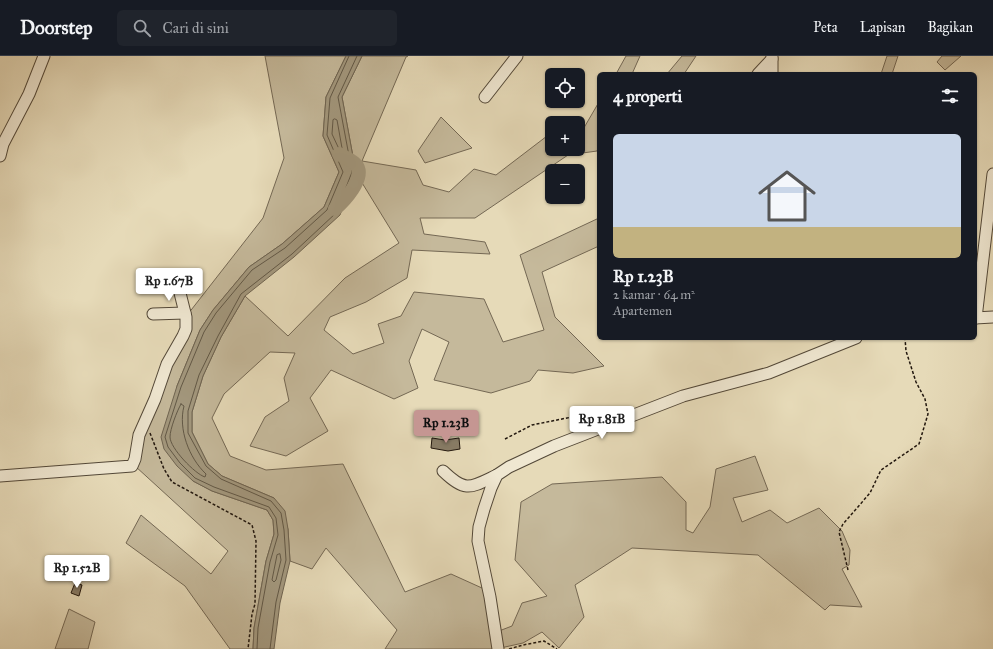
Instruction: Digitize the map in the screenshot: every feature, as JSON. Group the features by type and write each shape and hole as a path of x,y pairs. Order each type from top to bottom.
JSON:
{"street":[{"path":"0,156 2,144 30,94 44,56"},
{"path":"485,98 517,56"},
{"path":"760,72 772,58"},
{"path":"772,58 772,72"},
{"path":"977,310 993,174"},
{"path":"0,476 132,466 135,459 138,440 155,399 167,364 185,333 187,321 177,281"},
{"path":"153,314 185,313"},
{"path":"977,318 993,317"},
{"path":"443,471 464,487 473,486 554,446 683,396 769,373 851,340"},
{"path":"497,475 490,488 479,527 478,541 490,597 498,649"}],"path":[{"path":"848,570 839,532 843,524 870,493 881,470 920,444 928,414 925,399 916,382 906,351 905,340"},
{"path":"505,439 532,425 572,417 612,413"},
{"path":"145,421 164,469 172,482 252,524 256,541 255,604 252,614 248,649"},
{"path":"509,649 544,641 557,649"}],"shaded area":[{"path":"265,56 346,56 326,97 323,136 339,172 324,207 282,244 249,267 213,310 200,330 177,386 193,481 212,491 267,510 273,520 274,534 266,561 254,628 253,649 230,649 185,586 126,543 141,515 211,574 228,551 135,466 140,439 188,314 263,218 284,158"},
{"path":"362,56 408,56 406,57 362,161 416,170 423,185 449,192 474,169 496,175 545,138 545,156 567,156 555,164 545,164 545,171 475,218 420,218 424,234 485,242 490,254 412,250 407,278 366,302 330,317 324,330 353,354 384,343 378,324 401,316 414,292 484,299 503,342 544,330 520,255 597,219 597,247 542,272 555,317 604,366 573,373 538,370 530,381 491,393 434,380 449,342 422,329 409,361 418,388 394,399 331,370 310,398 328,431 286,456 250,446 265,417 289,401 284,378 295,353 270,352 224,394 212,418 230,456 266,470 343,464 405,592 451,574 493,593 499,631 512,626 522,603 547,596 515,560 521,502 552,484 662,477 686,502 686,530 693,533 710,507 716,469 755,456 768,490 733,498 742,522 770,510 787,523 819,508 842,531 850,550 849,565 842,569 862,607 830,605 825,610 758,555 632,548 575,585 584,617 559,648 542,632 523,643 496,649 385,649 397,630 326,548 312,569 290,561 288,529 274,498 222,476 208,464 192,432 192,412 203,376 221,337 245,296 288,336 345,278 399,243 356,173 342,97"},
{"path":"626,56 640,56 633,72 617,72"},
{"path":"682,56 696,56 685,72 669,72"},
{"path":"887,56 898,56 893,72 882,72"},
{"path":"942,56 961,56 945,70 937,62"},
{"path":"597,105 597,151 585,153 585,126"},
{"path":"441,117 472,148 425,163 418,151"},
{"path":"69,609 95,622 88,649 55,649"}],"water":[{"path":"346,56 362,56 342,97 356,173 340,215 294,257 245,296 221,337 203,376 192,412 192,432 208,464 222,476 274,498 285,511 290,561 280,603 274,649 253,649 254,628 266,561 274,534 273,520 267,510 212,491 193,481 177,466 164,449 161,437 177,386 200,330 213,310 249,267 282,244 324,207 339,172 323,136 326,97"}],"building":[{"path":"432,438 445,440 459,438 460,449 448,451 431,448"},
{"path":"75,583 82,585 79,596 71,593"}],"waterway":[{"path":"335,209 356,183 359,171 353,162 339,154"}]}
